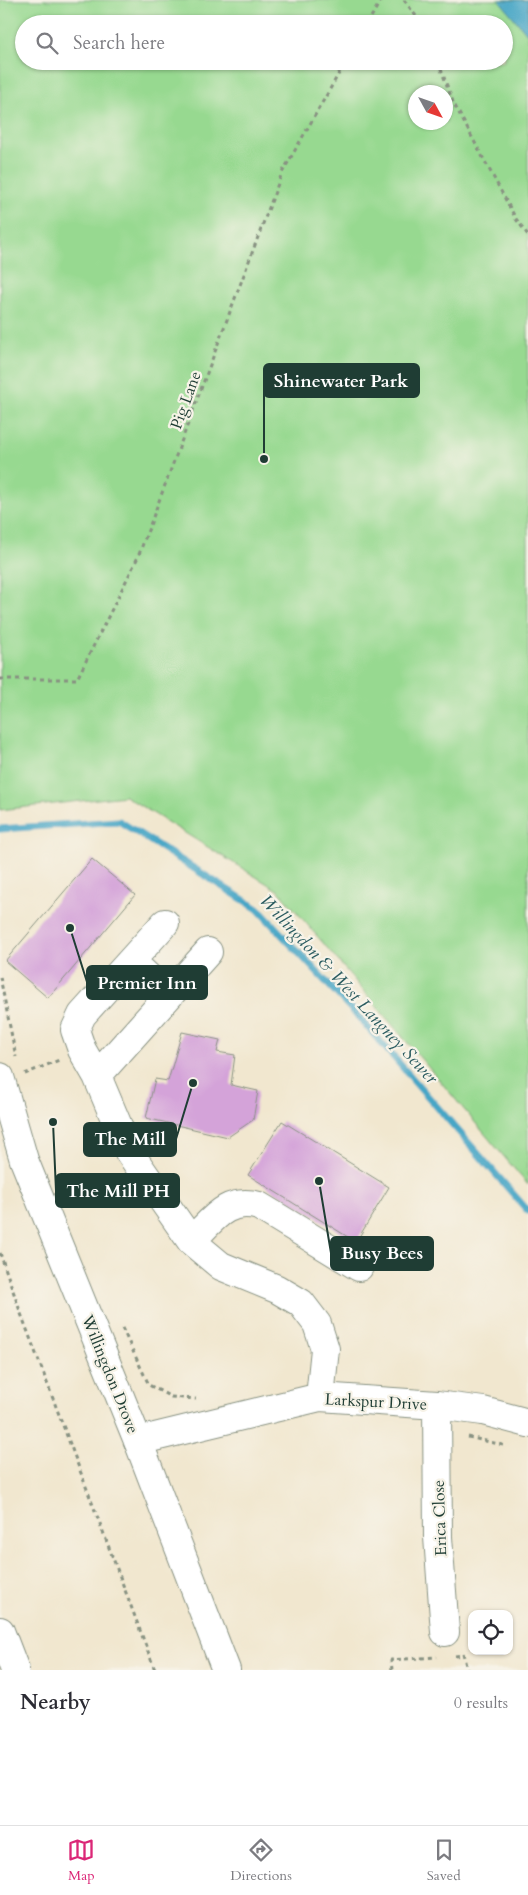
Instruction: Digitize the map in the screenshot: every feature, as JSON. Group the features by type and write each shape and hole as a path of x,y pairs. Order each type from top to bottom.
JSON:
{"street":[{"path":"165,923 82,1015 75,1030 82,1050 97,1076 129,1152 192,1241 221,1266 277,1289 301,1304 317,1324 325,1349 320,1397"},
{"path":"97,1076 208,952"},
{"path":"131,961 168,996"},
{"name":"Willingdon Drove","path":"13,1074 24,1160 138,1441 226,1670"},
{"path":"192,1241 224,1209 234,1204 248,1203 259,1206 359,1266"},
{"name":"Larkspur Drive","path":"138,1441 320,1397 437,1417 483,1411 528,1423"},
{"name":"Erica Close","path":"437,1417 438,1536 445,1632"},
{"path":"1,1636 15,1670"}],"path":[{"path":"372,15 381,0"},
{"path":"404,0 415,15"},
{"name":"Pig Lane","path":"0,679 77,679 138,557 282,173 341,70"},
{"path":"441,70 453,102 516,219 528,236"},
{"path":"0,977 13,1074 82,1050"},
{"path":"0,1253 155,1670"},
{"path":"118,1319 149,1385 171,1398 200,1399"},
{"path":"437,1417 510,1447"},
{"path":"392,1670 391,1660 465,1655"}],"green space":[{"path":"0,0 528,0 528,1185 279,891 125,796 0,810"}],"water":[{"path":"499,0 528,0 528,35 513,15"}],"building":[{"path":"92,859 135,895 48,998 5,961"},
{"path":"182,1032 220,1040 217,1052 235,1055 231,1085 258,1091 253,1120 228,1137 146,1118 155,1079 168,1081"},
{"path":"282,1121 389,1187 356,1242 248,1175"}],"waterway":[{"name":"Willingdon & West Langney Sewer","path":"0,829 119,821 258,909 356,1014 528,1211"}],"place":[{"name":"Shinewater Park","path":"264,459"},
{"name":"Premier Inn","path":"70,928"},
{"name":"The Mill","path":"193,1083"},
{"name":"The Mill PH","path":"53,1122"},
{"name":"Busy Bees","path":"319,1181"}]}
